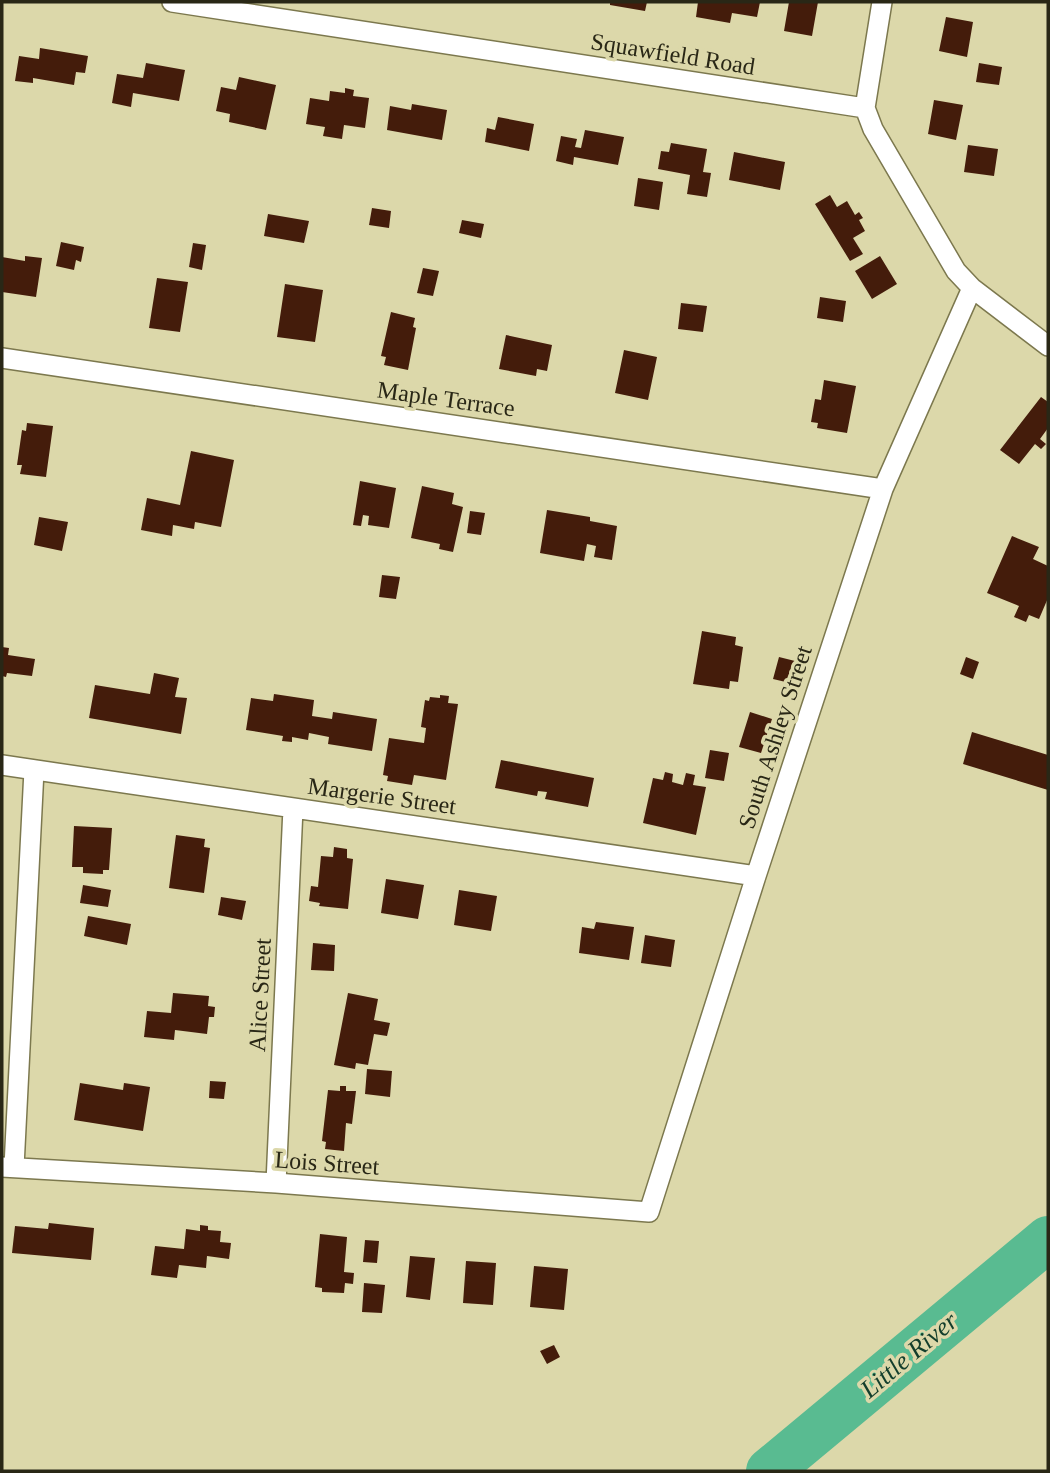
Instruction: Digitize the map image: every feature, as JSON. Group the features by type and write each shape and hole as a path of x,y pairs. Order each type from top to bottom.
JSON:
{"street":[{"name":"Squawfield Road","path":"172,2 865,108"},
{"path":"882,2 865,108 873,129 956,271 972,288 1048,346"},
{"name":"South Ashley Street","path":"649,1212 883,489 972,288"},
{"name":"Maple Terrace","path":"2,358 883,489"},
{"name":"Margerie Street","path":"2,765 756,876"},
{"path":"8,1167 34,770"},
{"name":"Alice Street","path":"276,1183 293,808"},
{"name":"Lois Street","path":"8,1167 276,1183 649,1212"}],"building":[{"path":"610,2 647,2 645,11 610,5"},
{"path":"698,2 760,2 757,17 732,13 730,23 696,17"},
{"path":"789,2 818,2 812,36 784,31"},
{"path":"946,17 973,22 967,57 939,51"},
{"path":"40,48 88,56 85,73 76,72 74,85 33,78 33,83 15,81 19,56 39,59"},
{"path":"146,63 185,70 179,101 133,93 131,107 112,103 117,74 143,78"},
{"path":"979,63 1002,67 999,85 976,82"},
{"path":"239,77 276,85 266,130 229,122 230,114 216,111 221,87 236,90"},
{"path":"345,88 354,90 353,96 369,98 365,128 344,125 342,139 323,136 325,127 306,124 310,98 329,101 330,91 345,93"},
{"path":"934,100 963,105 956,140 928,134"},
{"path":"412,104 447,110 442,140 387,130 390,106 411,110"},
{"path":"498,117 534,124 529,151 485,142 487,128 495,130"},
{"path":"585,130 624,137 618,165 574,157 573,165 556,161 561,136 577,139 575,147 581,148"},
{"path":"671,143 707,149 703,172 711,173 707,197 687,194 690,175 658,169 661,151 669,152"},
{"path":"968,145 998,149 994,176 964,172"},
{"path":"734,152 785,162 780,190 729,180"},
{"path":"638,178 663,182 659,210 634,206"},
{"path":"830,195 837,207 847,201 855,215 859,212 863,218 859,220 865,231 853,238 863,254 850,261 815,204"},
{"path":"372,208 391,211 389,228 369,225"},
{"path":"268,214 309,221 304,243 264,236"},
{"path":"462,220 484,224 481,238 459,233"},
{"path":"61,242 84,247 81,262 76,260 74,270 56,266"},
{"path":"193,243 206,245 202,270 189,267"},
{"path":"25,256 42,258 36,297 2,292 2,257 25,261"},
{"path":"880,256 897,284 872,299 855,271"},
{"path":"423,268 439,271 433,296 417,293"},
{"path":"157,278 188,282 180,332 149,328"},
{"path":"285,284 323,290 315,342 277,337"},
{"path":"820,297 846,301 843,322 817,318"},
{"path":"681,303 707,306 703,332 678,329"},
{"path":"391,312 415,318 413,327 416,328 408,370 384,365 386,357 381,356"},
{"path":"506,335 552,345 547,371 537,369 536,376 499,369"},
{"path":"624,350 657,357 648,400 615,393"},
{"path":"824,380 856,386 847,433 817,428 818,423 811,422 815,399 821,400"},
{"path":"1041,397 1048,402 1048,428 1040,439 1046,444 1041,449 1035,444 1019,464 1000,450"},
{"path":"27,423 53,426 46,477 20,474 22,465 17,465 22,430 26,431"},
{"path":"191,451 234,460 221,527 195,522 194,529 173,525 172,536 141,530 147,498 180,505"},
{"path":"360,481 396,488 389,528 368,525 369,516 363,515 361,526 353,525"},
{"path":"422,486 454,493 452,504 463,507 453,552 439,549 440,544 411,538"},
{"path":"547,510 590,517 590,521 617,526 612,560 594,557 596,546 587,544 584,561 540,553"},
{"path":"470,511 485,513 481,535 467,533"},
{"path":"39,517 68,522 62,551 34,545"},
{"path":"1012,536 1039,547 1033,559 1048,566 1048,598 1039,619 1029,615 1026,622 1014,617 1019,606 987,593"},
{"path":"382,575 400,577 396,599 379,597"},
{"path":"702,631 736,637 735,645 743,647 738,682 730,681 729,689 693,684"},
{"path":"2,647 9,648 8,655 35,659 32,676 7,673 6,677 2,676"},
{"path":"779,657 795,661 790,683 773,679"},
{"path":"966,657 979,662 973,679 960,674"},
{"path":"154,673 179,678 175,697 187,698 181,734 89,718 95,685 150,694"},
{"path":"274,694 314,700 312,716 332,719 333,712 377,719 372,751 328,744 329,737 309,733 308,740 292,737 292,742 282,741 283,736 246,730 251,698 273,701"},
{"path":"440,695 449,696 448,703 458,704 446,780 414,775 412,785 387,781 388,776 383,775 389,738 424,743 426,728 421,727 425,700 429,701 430,697 440,698"},
{"path":"750,712 772,719 761,753 739,747"},
{"path":"972,732 1048,755 1048,790 963,764"},
{"path":"710,750 729,753 724,781 705,778"},
{"path":"501,760 594,778 588,807 545,799 547,792 538,791 537,796 495,788"},
{"path":"665,772 673,774 672,782 683,785 686,773 695,775 693,785 706,787 696,835 643,823 653,778 663,780"},
{"path":"74,826 112,828 109,870 103,870 103,874 83,873 83,867 72,867"},
{"path":"176,835 205,839 204,847 210,848 204,893 169,888"},
{"path":"334,847 347,849 347,858 353,859 348,909 319,906 320,903 309,901 311,886 318,887 321,856 333,857"},
{"path":"386,879 424,885 418,919 381,913"},
{"path":"83,885 111,890 108,907 80,903"},
{"path":"459,890 497,896 491,931 454,925"},
{"path":"221,897 246,901 242,920 218,915"},
{"path":"88,916 131,924 127,945 84,936"},
{"path":"596,922 634,927 629,960 579,953 582,927 594,929"},
{"path":"645,935 675,940 671,967 641,963"},
{"path":"313,943 335,945 334,971 311,970"},
{"path":"173,993 209,996 208,1006 215,1007 214,1017 209,1017 207,1034 175,1030 174,1040 144,1037 147,1011 171,1013"},
{"path":"348,993 378,999 374,1020 390,1023 387,1036 374,1034 368,1065 356,1063 355,1069 334,1065"},
{"path":"367,1069 392,1071 390,1097 365,1094"},
{"path":"210,1081 226,1082 224,1099 209,1098"},
{"path":"80,1083 123,1090 124,1083 150,1087 143,1131 74,1120"},
{"path":"340,1086 346,1086 346,1091 356,1091 352,1124 346,1123 344,1151 325,1149 326,1142 322,1141 328,1090 340,1091"},
{"path":"49,1223 94,1228 91,1260 12,1253 15,1226 48,1229"},
{"path":"200,1225 208,1226 208,1230 221,1231 220,1242 231,1243 229,1259 207,1256 206,1268 179,1265 177,1278 151,1275 155,1246 184,1249 186,1229 200,1231"},
{"path":"320,1234 347,1237 344,1272 354,1273 353,1284 345,1283 344,1293 322,1292 322,1288 315,1287"},
{"path":"365,1240 379,1241 377,1263 363,1262"},
{"path":"410,1256 435,1258 430,1300 406,1297"},
{"path":"466,1261 496,1263 493,1305 463,1303"},
{"path":"534,1266 568,1269 564,1310 530,1307"},
{"path":"364,1283 385,1285 382,1313 362,1312"},
{"path":"554,1345 560,1357 547,1364 540,1351"}],"waterway":[{"name":"Little River","path":"769,1471 1048,1239"}]}
